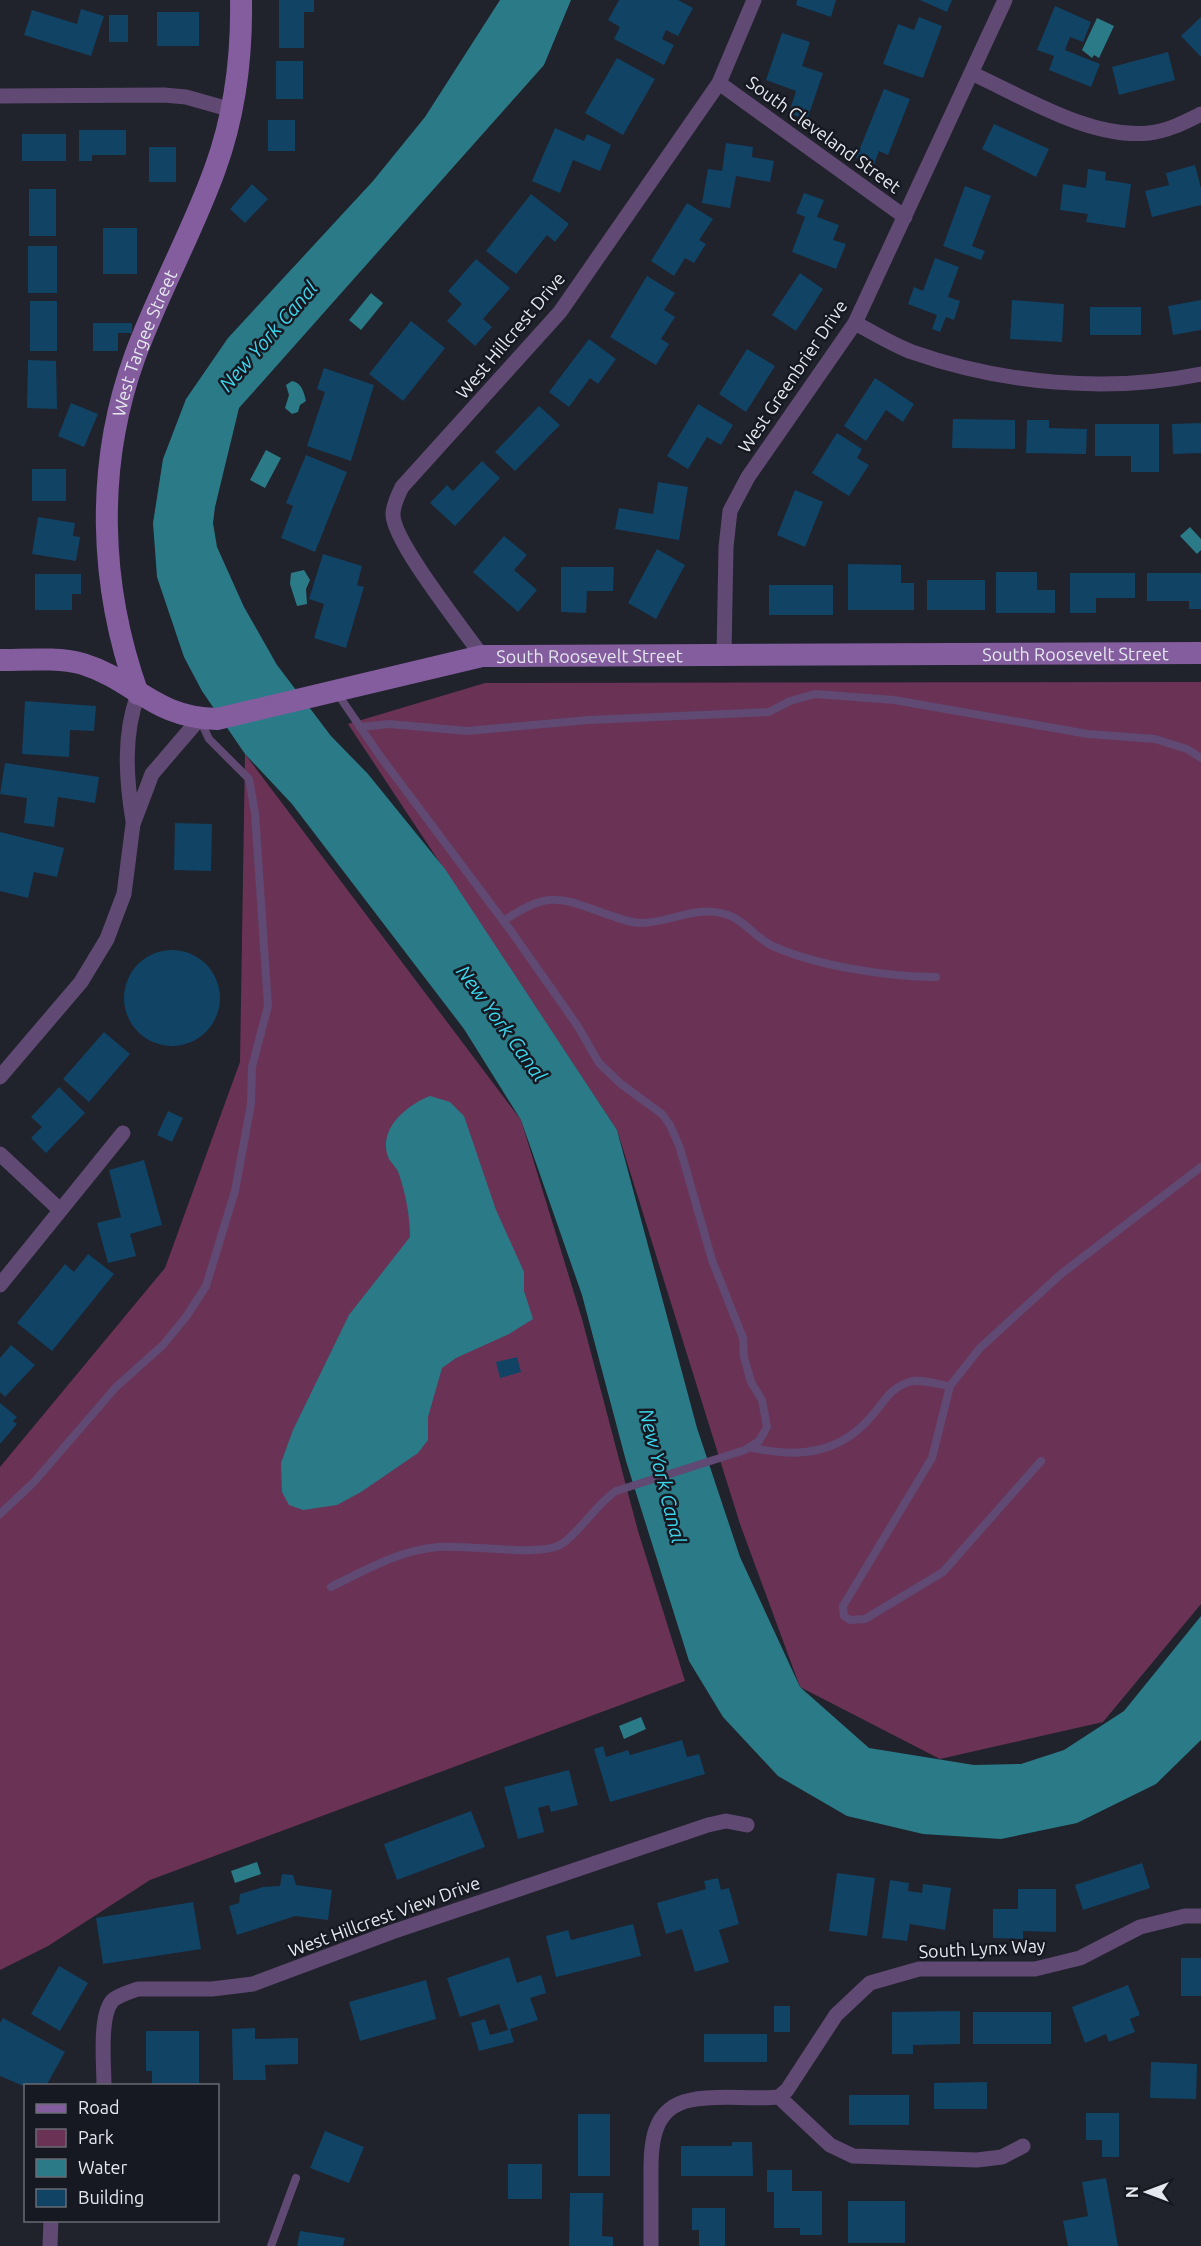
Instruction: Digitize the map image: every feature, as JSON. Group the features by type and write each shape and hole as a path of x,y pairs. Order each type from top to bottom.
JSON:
{"street":[{"name":"West Targee Street","path":"138,694 124,656 108,563 105,518 108,469 117,417 135,357 215,169 232,110 242,44 241,0"},
{"name":"West Hillcrest Drive","path":"482,656 401,540 392,514 396,500 402,487 560,312 719,83 754,0"},
{"name":"West Greenbrier Drive","path":"724,654 726,547 730,511 748,477 855,323 1005,0"},
{"path":"971,73 1083,124 1120,133 1150,133 1178,126 1201,114"},
{"name":"South Cleveland Street","path":"719,83 905,218"},
{"path":"0,96 164,95 186,97 232,110"},
{"path":"855,323 910,351 950,364 1020,378 1093,384 1169,381 1201,374"},
{"name":"South Roosevelt Street","path":"0,660 82,664 168,711 208,718 482,656 1201,653"},
{"path":"133,824 127,781 129,719 138,694"},
{"path":"0,1077 81,982 107,939 124,894 133,824 152,774 208,718"},
{"path":"0,1285 123,1133"},
{"path":"0,1154 60,1210"},
{"name":"West Hillcrest View Drive","path":"104,2084 104,2026 107,2011 112,2001 127,1992 138,1989 212,1989 253,1984 392,1932 708,1825 726,1821 747,1825"},
{"name":"South Lynx Way","path":"779,2097 787,2090 836,2015 870,1983 919,1969 1035,1969 1080,1958 1140,1927 1185,1916 1201,1916"},
{"path":"651,2246 651,2144 656,2127 666,2112 679,2103 694,2099 779,2097 830,2145 853,2156 977,2160 1002,2157 1023,2146"},
{"path":"50,2246 51,2222"}],"lane":[{"path":"329,692 360,727 503,921 577,1025 599,1063 621,1084 662,1114 670,1125 680,1148 712,1260 743,1338 744,1357 751,1382 762,1400 767,1427 759,1441 749,1448 627,1486 604,1499 569,1539 560,1545 538,1550 458,1545 435,1547 384,1562 331,1587"},
{"path":"360,727 389,724 466,731 589,720 769,712 790,701 815,694 894,700 1088,734 1155,739 1187,749 1201,758"},
{"path":"0,1514 34,1482 116,1388 163,1346 186,1317 206,1286 235,1191 251,1104 252,1067 268,1006 255,813 249,779 209,738 208,718"},
{"path":"503,921 532,902 552,899 572,902 640,923 660,922 700,910 728,915 773,947 810,958 889,975 936,977"},
{"path":"1041,1461 943,1572 873,1612 865,1619 850,1620 844,1616 843,1606 932,1458 950,1386 980,1348 1061,1274 1201,1167"},
{"path":"749,1448 771,1453 820,1452 850,1437 874,1413 890,1391 911,1381 950,1386"},
{"path":"271,2246 296,2178"}],"green space":[{"path":"1201,682 1201,1604 1103,1722 940,1759 800,1687 740,1524 617,1130 348,724 485,683"},
{"path":"245,754 521,1120 582,1319 638,1531 685,1681 150,1880 48,1946 0,1970 0,1467 165,1268 240,1062"}],"water":[{"name":"New York Canal","path":"500,0 571,0 544,65 239,408 215,507 213,523 217,547 244,607 277,665 331,736 368,774 445,869 617,1130 697,1428 740,1557 800,1687 869,1748 974,1765 1021,1764 1064,1750 1124,1711 1201,1616 1201,1740 1156,1784 1077,1823 1001,1839 923,1834 847,1816 778,1776 723,1717 689,1661 626,1461 582,1295 521,1120 464,1029 292,804 245,754 202,691 184,657 157,577 153,523 163,459 186,399 228,338 373,181 425,117"},
{"path":"1097,18 1114,26 1099,58 1094,55 1092,58 1082,50"},
{"path":"371,293 383,303 361,330 349,320"},
{"path":"292,381 300,386 306,401 300,405 298,412 292,414 285,408 289,395 286,385"},
{"path":"266,450 281,458 265,488 250,480"},
{"path":"1190,527 1201,539 1201,550 1197,554 1180,536"},
{"path":"304,570 310,580 306,589 307,604 297,606 290,584 291,573"},
{"path":"430,1096 450,1102 464,1116 496,1210 524,1272 524,1291 533,1319 509,1334 456,1358 442,1368 428,1417 428,1440 418,1453 361,1492 337,1505 303,1510 289,1505 282,1492 281,1463 293,1430 349,1315 410,1237 406,1198 398,1172 389,1159 386,1148 387,1138 390,1129 403,1112"},
{"path":"641,1717 646,1729 624,1739 619,1726"},
{"path":"257,1862 261,1874 235,1883 231,1871"}],"building":[{"path":"279,0 314,0 314,12 304,12 304,48 279,48"},
{"path":"619,0 678,0 693,8 678,36 666,30 662,39 674,45 664,65 614,39 620,27 608,20"},
{"path":"797,0 836,0 831,17 796,5"},
{"path":"920,0 952,0 947,12"},
{"path":"1055,6 1091,22 1083,42 1070,37 1065,50 1100,64 1091,87 1049,70 1054,56 1037,50"},
{"path":"81,9 104,16 91,56 24,35 32,10 77,24"},
{"path":"157,12 199,12 199,46 157,46"},
{"path":"109,15 128,15 128,42 109,42"},
{"path":"919,17 942,26 923,78 883,64 898,24 914,30"},
{"path":"1201,17 1201,57 1181,36"},
{"path":"782,33 810,42 802,66 823,73 807,120 789,113 796,91 766,80"},
{"path":"1168,52 1175,80 1119,95 1112,67"},
{"path":"617,58 655,79 623,135 585,113"},
{"path":"276,61 303,61 303,99 276,99"},
{"path":"884,89 910,99 888,155 879,151 874,165 856,158"},
{"path":"268,120 295,120 295,151 268,151"},
{"path":"994,124 1049,149 1036,177 982,149"},
{"path":"555,128 584,141 587,134 611,145 600,171 573,160 560,193 532,181"},
{"path":"79,130 126,130 126,155 92,155 92,161 79,161"},
{"path":"22,134 66,134 66,161 22,161"},
{"path":"726,143 753,147 752,157 774,161 770,182 736,176 730,208 702,203 708,169 722,171"},
{"path":"149,147 176,147 176,182 149,182"},
{"path":"1195,165 1201,188 1201,205 1152,217 1145,191 1169,185 1166,173"},
{"path":"1088,169 1106,172 1105,180 1131,184 1125,228 1086,222 1088,214 1060,210 1063,184 1086,188"},
{"path":"252,184 268,199 245,223 230,209"},
{"path":"965,186 991,196 972,246 985,251 981,260 943,246"},
{"path":"29,189 56,189 56,236 29,236"},
{"path":"804,193 824,200 817,217 839,225 833,240 846,244 836,269 792,252 805,217 796,213"},
{"path":"531,194 569,224 555,242 547,235 516,274 486,251"},
{"path":"687,203 713,219 699,240 706,244 694,263 685,258 674,276 651,261"},
{"path":"103,228 137,228 137,274 103,274"},
{"path":"28,246 57,246 57,293 28,293"},
{"path":"935,258 959,267 948,297 960,301 954,320 946,317 940,332 932,329 937,315 908,304 914,287 923,291"},
{"path":"476,259 510,288 483,319 492,327 475,346 447,321 462,304 448,291"},
{"path":"800,273 823,289 796,331 772,315"},
{"path":"647,276 675,293 664,310 675,317 661,339 669,344 656,365 610,337"},
{"path":"1012,300 1064,304 1062,342 1010,339"},
{"path":"1201,300 1201,330 1173,335 1168,306"},
{"path":"30,301 57,301 57,351 30,351"},
{"path":"1090,307 1141,307 1141,335 1090,335"},
{"path":"411,321 445,348 403,401 369,374"},
{"path":"93,323 132,323 132,333 118,333 118,351 93,351"},
{"path":"589,339 616,359 598,384 590,378 569,407 549,392"},
{"path":"747,349 775,366 746,412 719,394"},
{"path":"28,360 56,361 57,409 27,408"},
{"path":"324,368 374,385 351,461 307,446 325,392 317,389"},
{"path":"875,378 914,404 903,422 886,410 866,441 844,426"},
{"path":"71,403 98,414 84,447 58,436"},
{"path":"698,404 733,425 721,445 707,437 688,469 667,456"},
{"path":"539,406 560,425 515,471 495,452"},
{"path":"953,419 1015,420 1015,449 952,448"},
{"path":"1027,420 1049,420 1049,428 1087,429 1086,454 1026,453"},
{"path":"1201,423 1201,453 1173,454 1172,424"},
{"path":"1095,424 1159,424 1159,472 1131,472 1131,456 1095,456"},
{"path":"837,433 862,449 857,458 869,465 849,496 812,473"},
{"path":"306,455 347,472 315,552 281,538 293,506 286,503"},
{"path":"482,461 500,478 455,526 430,503 447,485 453,491"},
{"path":"32,469 66,469 66,501 32,501"},
{"path":"658,482 688,487 679,540 615,529 619,508 653,514"},
{"path":"795,490 823,502 805,547 777,535"},
{"path":"38,517 75,523 73,536 80,537 76,561 32,554"},
{"path":"504,536 527,555 514,570 537,590 518,612 473,572"},
{"path":"657,549 685,565 656,619 628,603"},
{"path":"323,554 362,566 357,585 364,587 346,648 314,638 324,604 309,599"},
{"path":"848,564 901,565 901,583 914,583 914,610 848,610"},
{"path":"561,567 614,567 613,591 587,591 586,613 561,612"},
{"path":"996,572 1037,572 1037,590 1055,590 1055,613 996,613"},
{"path":"1070,573 1135,573 1135,598 1096,598 1096,613 1070,613"},
{"path":"1147,573 1201,573 1201,609 1189,609 1189,601 1147,601"},
{"path":"35,574 81,574 81,594 72,594 72,610 35,610"},
{"path":"927,580 985,580 985,610 927,610"},
{"path":"769,585 833,585 833,615 769,615"},
{"path":"25,701 96,706 94,731 70,730 69,757 22,754"},
{"path":"5,763 99,777 95,803 58,797 54,827 24,823 27,798 0,794"},
{"path":"175,823 212,824 211,871 174,870"},
{"path":"0,832 64,848 57,877 34,872 28,898 0,891"},
{"path":"172,950 190,954 206,964 216,980 220,998 216,1016 206,1032 190,1042 172,1046 154,1042 138,1032 128,1016 124,998 128,980 138,964 154,954"},
{"path":"104,1032 130,1054 89,1102 63,1079"},
{"path":"59,1087 85,1113 46,1153 31,1138 42,1127 31,1117"},
{"path":"168,1111 183,1118 172,1142 157,1135"},
{"path":"144,1160 162,1225 130,1234 136,1256 108,1263 97,1223 121,1217 109,1170"},
{"path":"88,1254 114,1274 52,1351 17,1323 65,1264 74,1272"},
{"path":"11,1345 35,1365 5,1397 0,1392 0,1358"},
{"path":"517,1357 521,1372 500,1378 496,1362"},
{"path":"0,1403 17,1417 13,1421 17,1424 0,1444"},
{"path":"682,1740 687,1757 699,1754 705,1774 610,1802 594,1749 603,1746 606,1757 628,1750 630,1755"},
{"path":"569,1770 578,1805 551,1812 549,1805 538,1808 544,1832 518,1839 504,1787"},
{"path":"471,1811 485,1847 397,1880 384,1844"},
{"path":"1142,1863 1150,1888 1083,1910 1075,1885"},
{"path":"837,1873 875,1878 867,1936 829,1931"},
{"path":"282,1874 293,1875 296,1885 332,1890 328,1920 295,1916 237,1935 229,1906 239,1903 240,1894 263,1887 280,1886"},
{"path":"718,1878 721,1890 729,1888 739,1924 719,1930 729,1962 695,1972 682,1929 666,1934 657,1903 706,1889 704,1881"},
{"path":"890,1880 909,1883 908,1891 922,1893 923,1884 951,1888 945,1930 910,1924 907,1941 882,1938"},
{"path":"1018,1889 1056,1889 1056,1932 1023,1931 1023,1939 993,1938 993,1909 1018,1909"},
{"path":"193,1902 201,1949 103,1964 96,1918"},
{"path":"633,1924 641,1956 556,1977 546,1936 568,1930 571,1940"},
{"path":"509,1957 517,1983 541,1975 546,1993 530,1998 538,2020 510,2029 514,2042 479,2051 471,2023 485,2019 490,2035 508,2030 499,2004 460,2017 447,1978"},
{"path":"1181,1958 1201,1958 1201,1996 1181,1996"},
{"path":"59,1966 88,1983 60,2031 31,2014"},
{"path":"426,1980 436,2019 360,2041 349,2002"},
{"path":"1128,1985 1140,2015 1130,2019 1135,2032 1109,2042 1106,2034 1085,2043 1072,2007"},
{"path":"774,2006 790,2006 790,2032 774,2032"},
{"path":"960,2011 960,2044 913,2045 913,2054 892,2054 892,2012"},
{"path":"973,2012 1051,2012 1051,2044 973,2044"},
{"path":"3,2018 65,2052 47,2084 24,2084 24,2086 0,2076 0,2023"},
{"path":"255,2028 255,2039 298,2038 298,2064 265,2065 266,2080 233,2080 232,2029"},
{"path":"146,2031 199,2031 199,2084 152,2084 152,2071 146,2071"},
{"path":"704,2034 767,2034 767,2062 704,2062"},
{"path":"1151,2062 1197,2064 1196,2099 1150,2098"},
{"path":"987,2082 987,2109 934,2109 934,2083"},
{"path":"849,2095 909,2095 909,2125 849,2125"},
{"path":"1086,2113 1119,2113 1119,2157 1102,2157 1102,2140 1086,2140"},
{"path":"578,2114 610,2114 610,2176 578,2176"},
{"path":"325,2131 364,2147 349,2183 310,2168"},
{"path":"732,2142 752,2142 753,2176 681,2176 681,2146 732,2146"},
{"path":"508,2164 542,2164 542,2199 508,2199"},
{"path":"767,2170 792,2170 792,2191 822,2191 822,2235 800,2235 800,2228 774,2228 774,2192 767,2192"},
{"path":"1106,2178 1118,2246 1068,2246 1063,2221 1088,2216 1082,2182"},
{"path":"570,2193 603,2193 602,2236 613,2237 613,2246 569,2246"},
{"path":"848,2201 905,2201 905,2243 848,2243"},
{"path":"692,2208 725,2208 725,2246 699,2246 699,2230 692,2230"},
{"path":"300,2231 345,2238 343,2246 297,2246"}]}
